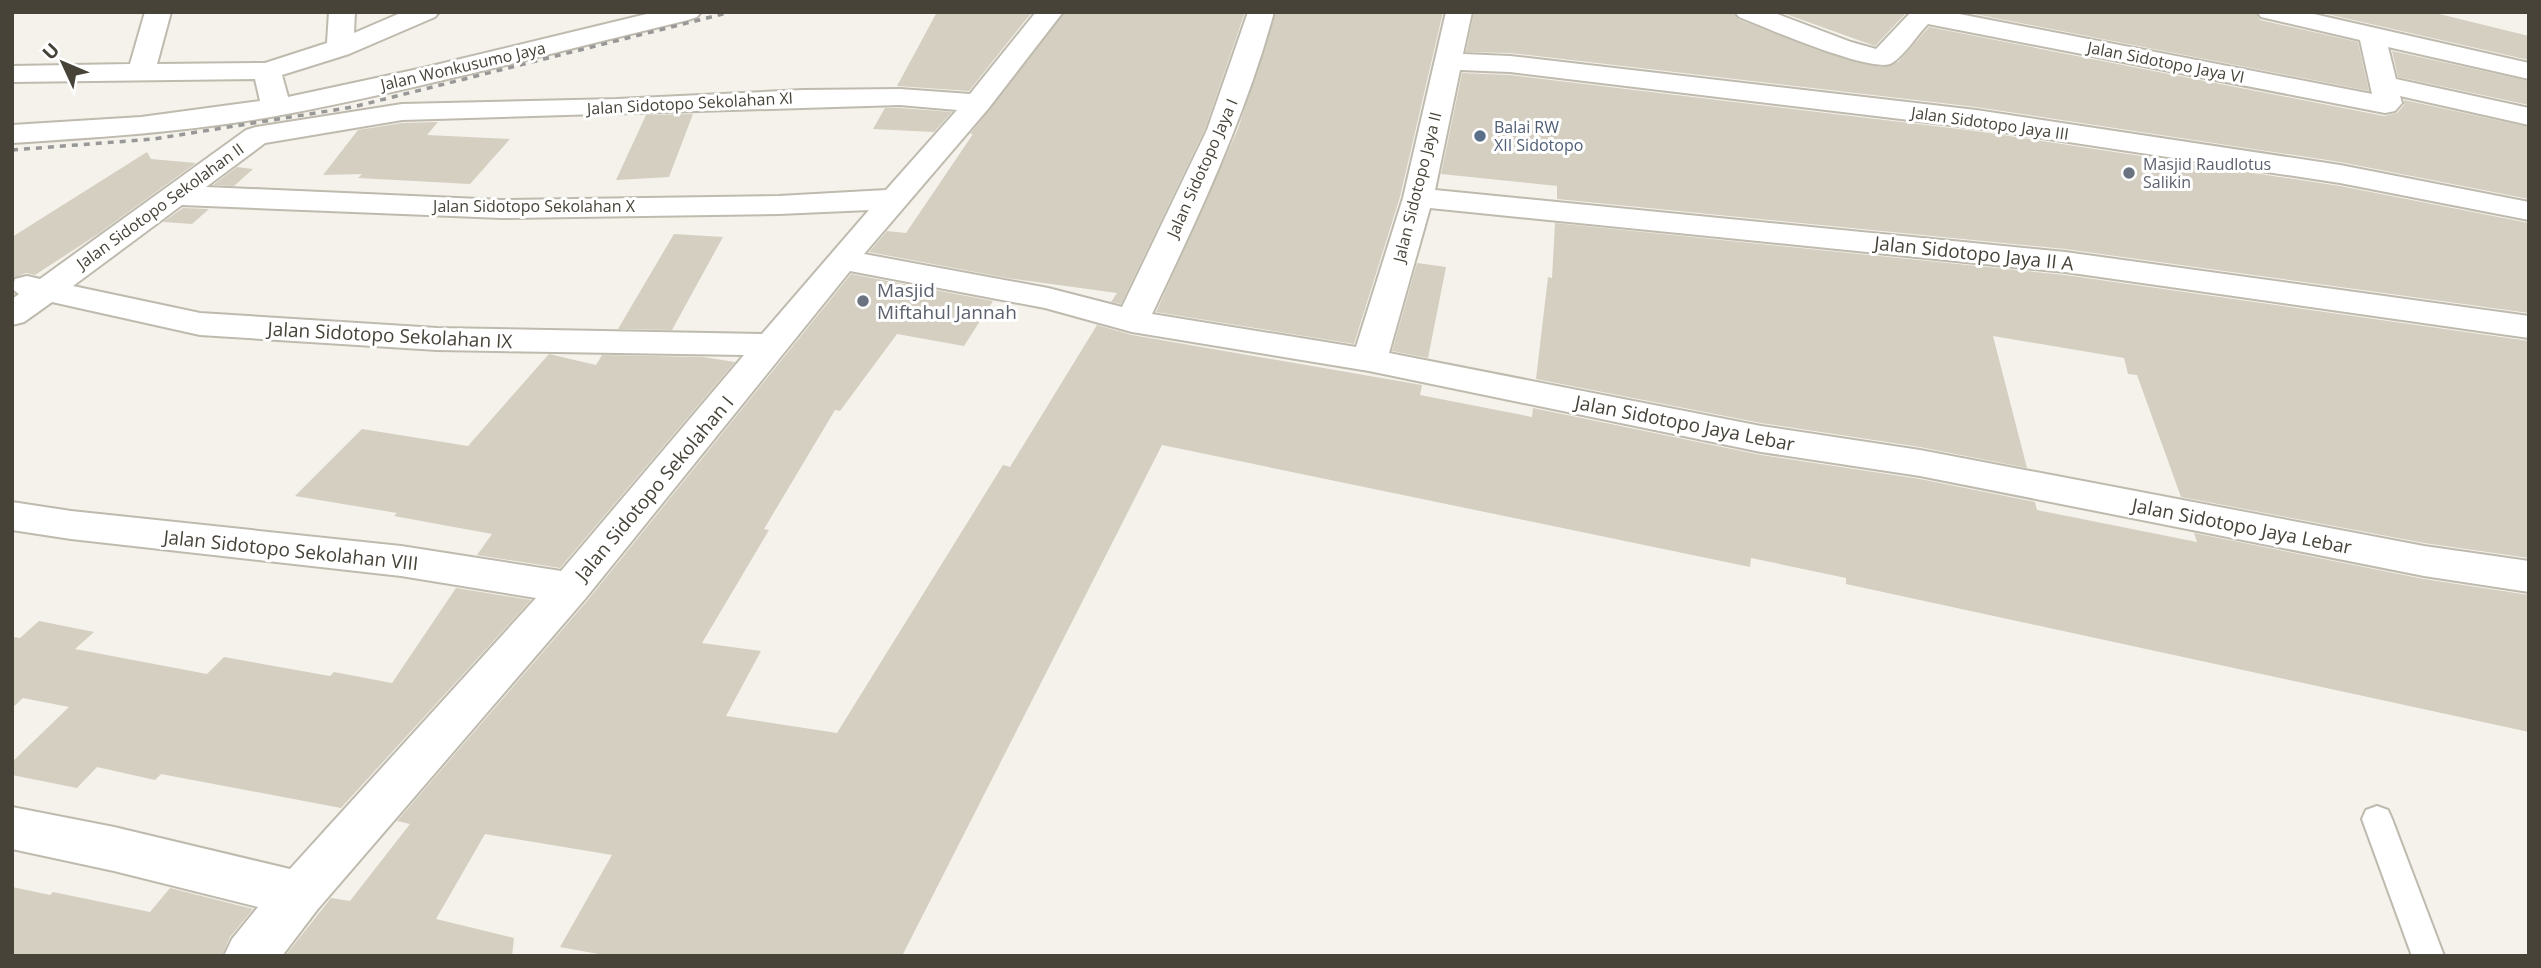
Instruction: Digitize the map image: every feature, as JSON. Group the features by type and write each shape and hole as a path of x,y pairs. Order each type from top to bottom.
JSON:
{"street":[{"path":"141,73 158,12"},
{"path":"340,48 342,12"},
{"path":"12,74 267,71 340,48 426,12"},
{"path":"587,12 608,32"},
{"name":"Jalan Wonkusumo Jaya","path":"12,134 142,126 274,108 423,76 688,12"},
{"name":"Jalan Sidotopo Sekolahan I","path":"250,956 299,894 570,588 842,260 978,103 1050,12"},
{"name":"Jalan Sidotopo Jaya I","path":"1132,321 1192,195 1251,52 1261,12"},
{"name":"Jalan Sidotopo Jaya II","path":"1369,360 1418,198 1459,12"},
{"path":"1748,12 1832,44 1882,58 1925,13"},
{"path":"2270,12 2529,71"},
{"name":"Jalan Sidotopo Jaya VI","path":"1925,13 2385,105 2388,103 2383,84"},
{"path":"2371,33 2383,84 2529,117"},
{"name":"Jalan Sidotopo Jaya III","path":"1447,61 1510,64 1976,120 2340,173 2529,211"},
{"path":"256,136 274,108 267,71"},
{"name":"Jalan Sidotopo Sekolahan XI","path":"402,112 617,107 803,98 900,97 978,103"},
{"name":"Jalan Sidotopo Sekolahan II","path":"12,315 256,136 402,112"},
{"name":"Jalan Sidotopo Sekolahan X","path":"173,195 502,209 779,205 896,199"},
{"name":"Jalan Sidotopo Jaya II A","path":"1418,198 2065,262 2529,327"},
{"name":"Jalan Sidotopo Jaya Lebar","path":"842,260 1048,298 1132,321 1369,360 1762,439 1920,463 2397,555 2529,577"},
{"name":"Jalan Sidotopo Sekolahan IX","path":"12,282 200,324 436,339 773,345"},
{"name":"Jalan Sidotopo Sekolahan VIII","path":"12,516 84,527 401,561 570,588"},
{"path":"12,828 114,849 299,894"}],"lane":[{"path":"2377,819 2428,956"}],"building":[{"path":"937,12 1032,12 969,91 897,86"},
{"path":"1065,12 1245,12 1205,129 1121,304 1111,302 1117,293 1007,278 869,252 887,231 906,233 973,134 970,134"},
{"path":"1276,12 1443,12 1400,197 1354,344 1156,312 1238,129"},
{"path":"1474,12 1733,12 1738,19 1817,50 1881,67 1898,62 1929,27 2384,116 2397,113 2404,105 2404,100 2529,127 2529,199 2340,162 1976,107 1510,53 1466,52"},
{"path":"1780,12 1907,12 1875,46"},
{"path":"1964,12 2255,12 2260,20 2358,42 2369,91"},
{"path":"2318,12 2431,12 2529,36 2529,60"},
{"path":"2392,51 2529,81 2529,105 2398,77"},
{"path":"1462,73 1510,75 1976,131 2340,186 2529,223 2529,313 2065,249 1557,199 1557,186 1441,174"},
{"path":"885,108 952,112 934,132 873,129"},
{"path":"693,114 669,177 616,180 646,115"},
{"path":"438,122 427,135 510,139 470,184 358,178 362,174 323,175 358,130 402,123"},
{"path":"147,152 151,159 196,163 98,234 35,275 26,273 12,279 12,237"},
{"path":"237,167 253,169 234,186 213,185"},
{"path":"183,208 209,209 192,224 163,222"},
{"path":"1555,223 2065,275 2529,341 2529,558 2424,543 2181,497 2137,375 2128,374 2124,358 1993,336 2027,468 1920,447 1761,423 1536,379 1548,277 1552,278"},
{"path":"674,234 723,237 672,330 618,329"},
{"path":"1417,263 1446,267 1428,358 1392,351"},
{"path":"851,274 993,301 964,346 897,334 840,411 835,410 764,529 769,530 702,643 761,651 726,716 837,733 1003,465 1010,467 1097,325 1132,335 1422,385 1420,395 1532,417 1533,408 1761,455 1920,479 2035,502 2037,510 2197,542 2194,533 2424,579 2529,595 2529,732 1846,584 1846,578 1751,558 1750,567 1162,445 902,956 609,956 560,947 612,855 485,834 436,919 514,938 512,956 285,956 331,898 350,901 410,824 397,821 587,601"},
{"path":"549,354 596,365 602,355 703,357 735,362 560,568 477,555 492,534 394,516 397,513 295,496 362,429 468,446"},
{"path":"456,588 531,600 341,808 161,774 155,780 97,767 77,788 12,775 12,762 69,707 23,698 12,708 12,637 20,638 39,621 94,632 75,649 207,674 224,657 330,676 334,672 392,683"},
{"path":"12,887 50,895 53,892 150,912 170,888 253,909 230,937 222,956 12,956"}],"railway":[{"path":"12,150 154,139 353,107 731,12"}],"place":[{"name":"Balai RW XII Sidotopo","path":"1480,136"},
{"name":"Masjid Raudlotus Salikin","path":"2129,173"},
{"name":"Masjid Miftahul Jannah","path":"863,301"}]}
